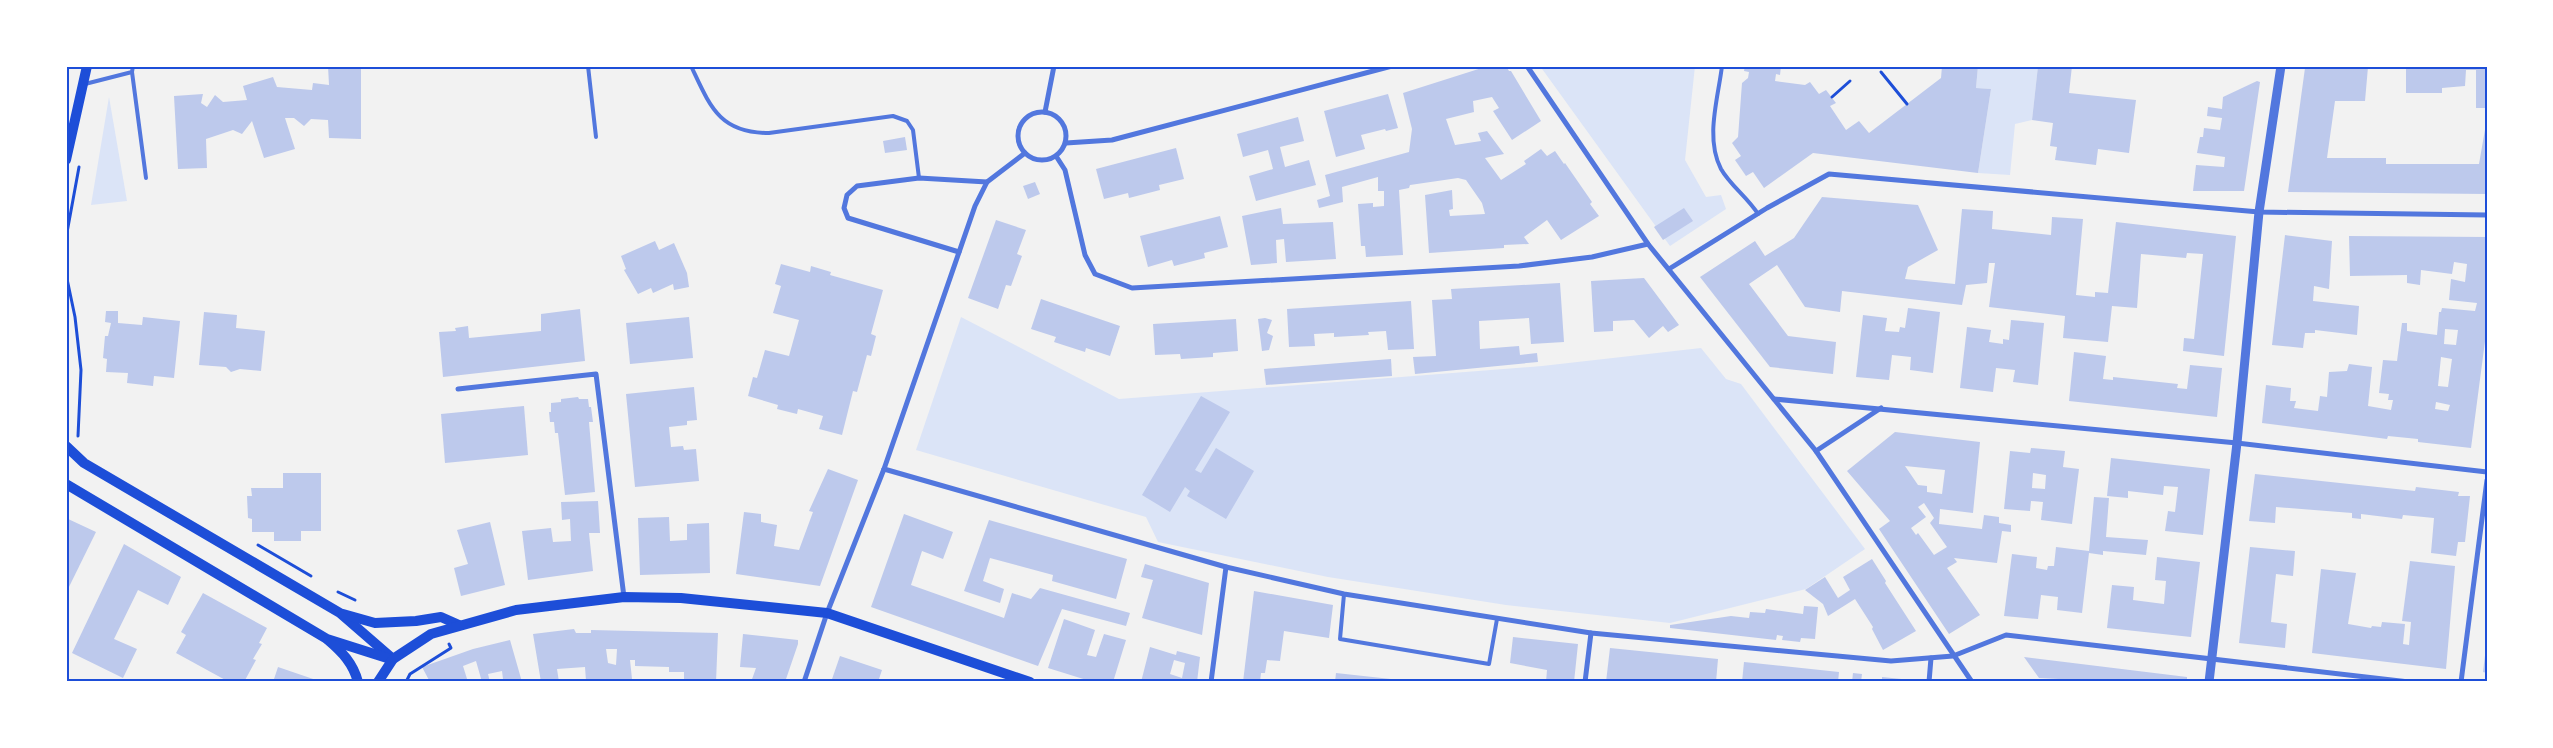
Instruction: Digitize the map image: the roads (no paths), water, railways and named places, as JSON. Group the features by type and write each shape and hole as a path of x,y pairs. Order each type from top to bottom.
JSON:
{"main road":[{"path":"66,160 87,66"},
{"path":"66,446 84,463 340,613 393,659"},
{"path":"66,484 327,639 344,654 354,670 358,682"},
{"path":"378,682 393,659 431,634 516,610 624,597 681,598 827,613 1030,682"},
{"path":"340,613 375,623 416,621 441,617 459,625"},
{"path":"327,639 393,659"}],"street":[{"path":"1045,112 1054,66"},
{"path":"1066,143 1112,140 1392,66"},
{"path":"1527,66 1648,244 1816,451 1972,682"},
{"path":"2209,682 2237,443 2259,212 2281,66"},
{"path":"1045,112 1060,119 1065,126 1066,143 1056,156 1040,161 1025,153 1018,138 1022,122 1036,113 1045,112"},
{"path":"804,682 827,613 884,469 975,206 987,182 1025,153"},
{"path":"1056,156 1065,170 1084,255 1095,274 1132,288 1519,266 1592,257 1648,244"},
{"path":"1669,269 1758,214 1829,174 2259,212 2487,215"},
{"path":"959,252 848,218 844,208 847,196 857,186 919,178 987,182"},
{"path":"458,389 596,374 624,597"},
{"path":"1774,399 2237,443 2487,472"},
{"path":"1816,451 1882,408"},
{"path":"884,469 1226,567 1344,594 1591,633 1891,661 1953,656 2006,635 2408,682"},
{"path":"2461,682 2487,480"},
{"path":"1211,682 1226,567"},
{"path":"1585,682 1591,633"},
{"path":"1929,682 1931,658"}],"lane":[{"path":"133,66 132,72 146,178"},
{"path":"588,66 596,136"},
{"path":"691,66 711,107 722,120 736,128 752,133 893,116 907,121 913,130 919,178"},
{"path":"1722,66 1712,142 1722,169 1758,214"},
{"path":"83,85 132,72"},
{"path":"1344,594 1340,639 1489,664 1497,619"}]}
